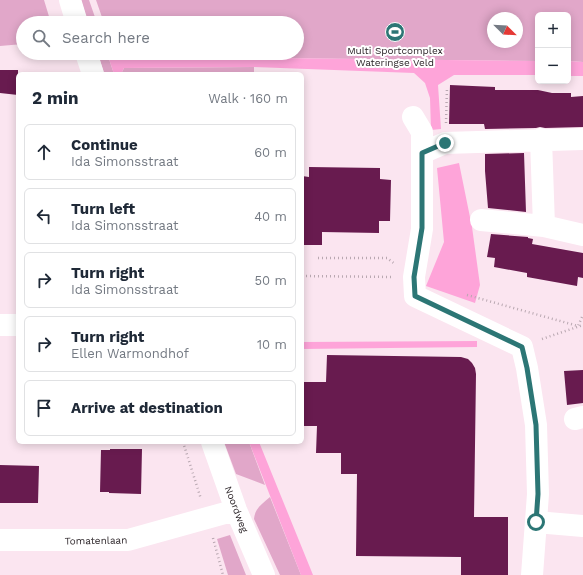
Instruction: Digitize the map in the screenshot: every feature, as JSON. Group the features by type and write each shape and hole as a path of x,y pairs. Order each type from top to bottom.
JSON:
{"street":[{"path":"70,0 75,16"},
{"path":"88,60 92,72"},
{"path":"413,117 422,132 422,228 414,277 415,296 522,347 527,368 536,425 538,494 532,575"},
{"path":"541,139 544,226"},
{"path":"422,153 445,143 541,139 583,139"},
{"path":"481,220 544,226 583,236"},
{"path":"0,325 16,325"},
{"name":"Noordweg","path":"213,444 236,510 264,575"},
{"name":"Tomatenlaan","path":"0,540 128,540 236,510"},
{"path":"536,522 583,526"}],"path":[{"path":"445,143 448,87"},
{"path":"318,258 387,258 414,277"},
{"path":"304,276 414,277"},
{"path":"485,300 578,326"},
{"path":"578,326 583,315"},
{"path":"522,347 583,325"}],"shaded area":[{"path":"0,0 44,0 49,16 16,16 16,45 0,46"},
{"path":"81,0 89,0 95,16 86,16"},
{"name":"Multi Sportcomplex Wateringse Veld","path":"96,0 583,0 583,62 571,61 571,12 535,12 535,61 304,58 304,16 102,16"},
{"path":"304,58 535,61 535,75 454,75 438,85 441,129 431,130 430,98 425,83 414,73 254,67 124,68 122,72 113,72 109,60 304,60"},
{"path":"100,60 109,60 113,72 103,72"},
{"path":"571,61 583,62 583,76 571,76"},
{"path":"254,67 254,72 122,72 124,68"},
{"path":"459,163 472,227 480,285 475,303 426,286 444,242 437,168"},
{"path":"477,341 477,347 304,349 304,342"},
{"path":"225,444 250,444 265,485 236,474"},
{"path":"250,444 260,444 313,575 301,575"},
{"path":"270,497 301,575 280,575 254,519 257,509"},
{"path":"230,535 246,575 228,575 217,539"}],"building":[{"path":"0,70 18,70 18,72 16,72 16,95 0,93"},
{"path":"450,85 495,87 495,90 538,90 552,93 571,93 571,97 583,96 583,127 485,129 484,124 449,124"},
{"path":"524,153 526,212 488,208 485,154"},
{"path":"309,167 380,168 380,179 391,180 390,221 379,221 379,233 322,232 322,245 304,245 304,176 309,177"},
{"path":"491,234 528,237 533,239 532,244 583,253 583,278 578,277 577,286 527,277 527,273 494,267 495,258 487,257"},
{"path":"327,355 461,357 468,359 472,363 476,374 474,517 508,517 508,575 461,575 461,557 356,556 357,474 341,474 341,453 316,453 317,426 304,426 304,382 326,382"},
{"path":"583,370 583,403 567,405 564,371"},
{"path":"142,449 141,494 100,492 101,450"},
{"path":"0,465 39,466 38,503 0,503"}],"place":[{"name":"Multi Sportcomplex Wateringse Veld","path":"395,32"}],"route":[{"path":"445,143 422,153 422,228 414,277 415,296 522,347 527,368 536,425 538,494 536,522"}]}
